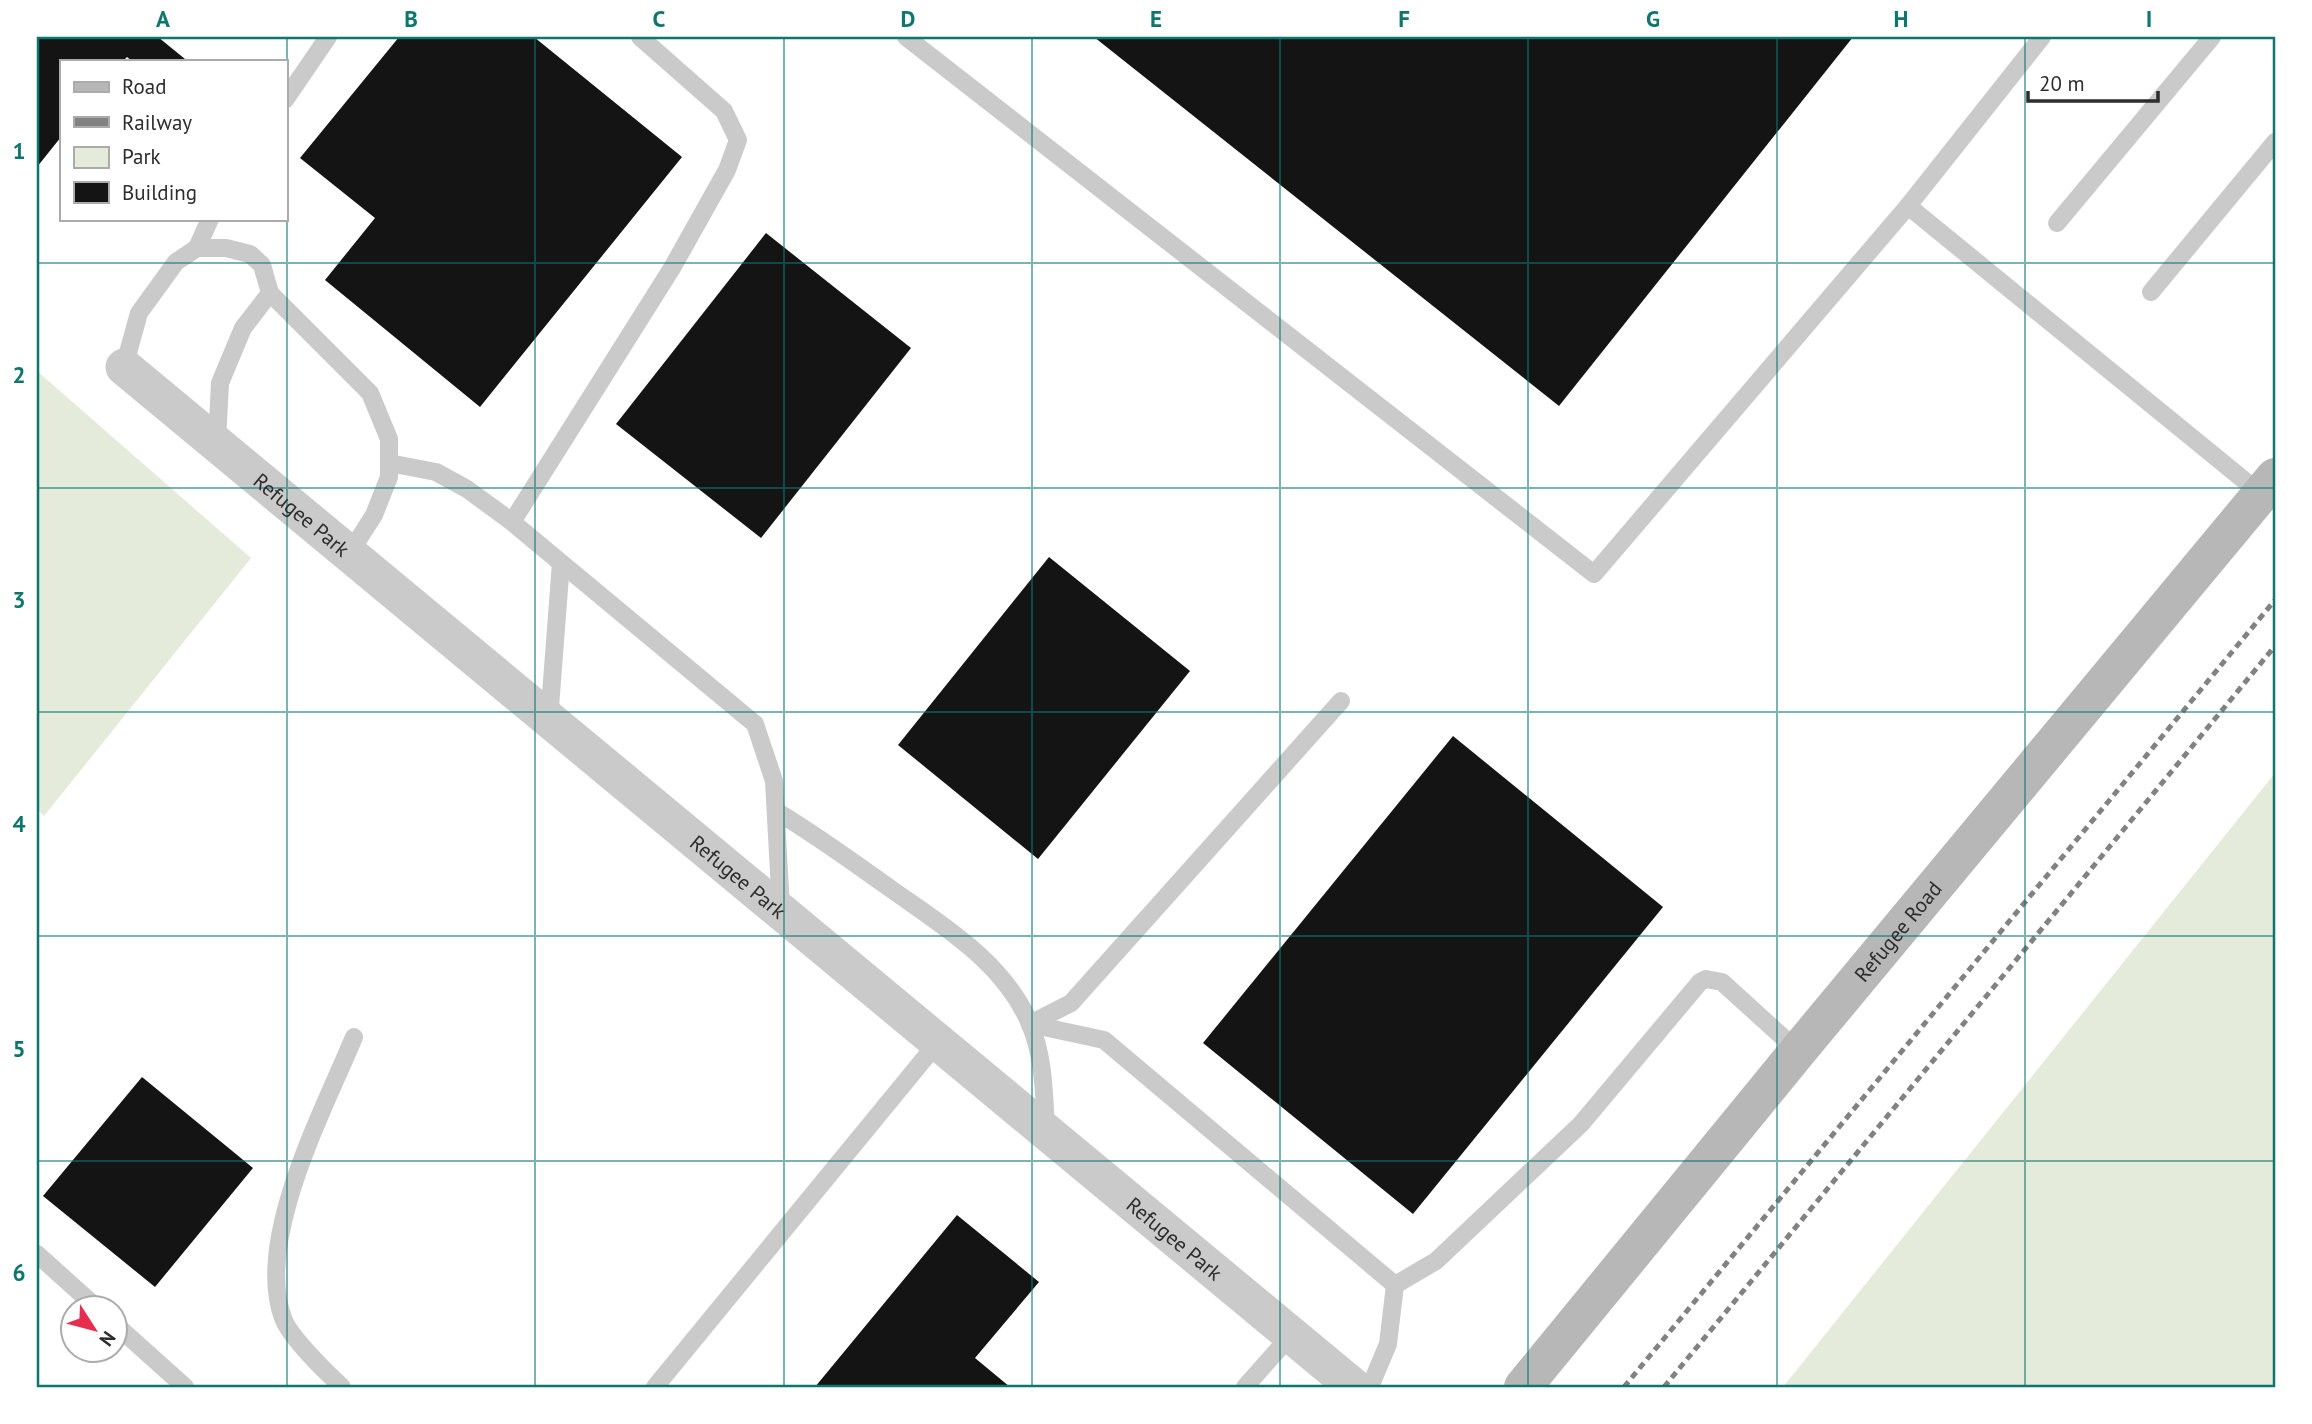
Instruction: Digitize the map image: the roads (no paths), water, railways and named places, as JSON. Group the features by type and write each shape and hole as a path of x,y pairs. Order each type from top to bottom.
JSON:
{"main road":[{"name":"Refugee Road","path":"1523,1387 1798,1051 2268,486"}],"street":[{"name":"Refugee Park","path":"124,367 1354,1387"}],"lane":[{"path":"287,97 328,37"},
{"path":"512,522 672,268 727,170 738,140 724,111 640,37"},
{"path":"906,37 1594,574 1908,206 2042,37"},
{"path":"2057,223 2213,37"},
{"path":"2151,292 2275,142"},
{"path":"1908,206 2268,486"},
{"path":"124,367 139,313 176,262 197,248 210,220"},
{"path":"197,248 226,248 250,254 262,265 270,293 370,393 389,439 388,477 374,515 349,554"},
{"path":"216,444 220,383 243,327 270,293"},
{"path":"389,463 436,472 467,489 512,522 755,724 774,781 781,912"},
{"path":"549,720 561,562"},
{"path":"1030,1024 1072,1003 1341,701"},
{"path":"776,811 814,833 968,944 1010,988 1030,1024 1043,1070 1046,1132"},
{"path":"1395,1284 1436,1261 1581,1124 1699,982 1706,979 1722,982 1798,1051"},
{"path":"1030,1024 1104,1040 1395,1284"},
{"path":"342,1387 320,1366 283,1321 276,1294 277,1245 298,1172 354,1037"},
{"path":"655,1387 938,1042"},
{"path":"37,1254 81,1294"},
{"path":"1370,1387 1388,1344 1395,1284"},
{"path":"1245,1387 1291,1335"},
{"path":"130,1338 185,1387"}],"railway":[{"path":"1624,1387 2275,600"},
{"path":"1664,1387 2275,646"}]}
